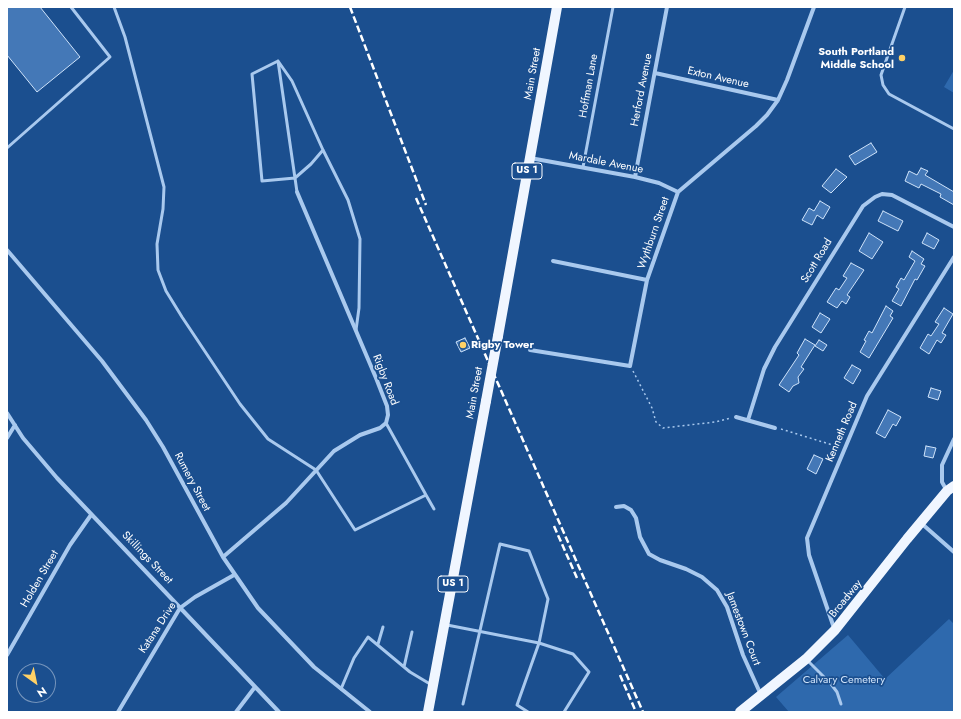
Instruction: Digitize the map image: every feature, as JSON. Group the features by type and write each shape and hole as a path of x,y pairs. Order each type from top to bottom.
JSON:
{"main road":[{"name":"Main Street","path":"428,712 434,686 557,7"},
{"name":"Broadway","path":"740,712 806,659 835,630 951,488"}],"street":[{"name":"Herford Avenue","path":"635,177 667,7"},
{"name":"Wythburn Street","path":"630,366 648,280 678,192 756,126 778,100 797,57 814,7"},
{"name":"Exton Avenue","path":"655,73 778,100"},
{"name":"Mardale Avenue","path":"530,158 635,177 659,183 678,192"},
{"name":"Rigby Road","path":"223,557 286,503 334,451 346,442 380,428 386,423 388,415 387,406 297,192"},
{"name":"Scott Road","path":"748,420 760,379 772,353 863,206 875,197 882,194 892,195 954,227"},
{"name":"Rumery Street","path":"7,250 102,361 146,420 180,477 234,575 277,629 314,667 370,712"},
{"name":"Kenneth Road","path":"835,630 809,555 808,538 867,396 954,257"},
{"path":"553,261 648,280"},
{"path":"530,350 630,366"},
{"name":"Skillings Street","path":"7,413 36,454 91,515 279,712"},
{"path":"736,417 775,428"},
{"path":"7,438 15,425"},
{"path":"951,488 942,482 942,464 954,439"},
{"name":"Jamestown Court","path":"616,507 624,506 631,510 636,518 640,537 650,554 660,560 686,569 702,577 717,590 727,607 742,655 762,695"},
{"name":"Holden Street","path":"7,655 70,545 91,515"},
{"path":"921,523 954,552"},
{"name":"Katana Drive","path":"118,712 180,608 195,596 234,575"},
{"path":"236,712 255,687"}],"lane":[{"path":"7,148 110,57 71,7"},
{"path":"114,7 125,37 164,187 164,209 157,244 158,270 166,291 240,404 268,439 316,470 355,530 426,495"},
{"name":"Hoffman Lane","path":"583,167 613,7"},
{"path":"905,7 881,75 883,85 889,94 954,129"},
{"path":"278,61 292,81 323,150 348,200 360,239 360,308 355,332"},
{"path":"278,61 297,192"},
{"path":"278,61 252,74 262,181 295,178 311,164 323,150"},
{"path":"386,423 434,509"},
{"path":"463,704 500,544 529,551 548,598 539,643 518,705 528,712"},
{"path":"445,625 539,643 573,654 589,672 564,712"},
{"path":"378,644 383,627"},
{"path":"404,667 412,632"},
{"path":"341,689 354,658 368,638 378,644 404,667 434,686"},
{"path":"806,659 831,684 837,692 841,704"}],"path":[{"path":"630,366 650,404 656,422 663,428 715,422 736,417"},
{"path":"775,428 845,448"}],"green space":[{"path":"954,70 954,93 944,87"},
{"name":"Calvary Cemetery","path":"949,619 954,624 954,712 789,712 776,697 848,635 885,679"}],"building":[{"path":"7,7 40,7 80,57 37,92 7,55"},
{"path":"871,143 877,152 855,165 849,156"},
{"path":"921,168 928,171 925,175 954,192 954,205 940,197 941,194 921,184 919,188 905,181 909,171 917,175"},
{"path":"836,169 847,177 831,193 822,186"},
{"path":"820,201 830,207 823,219 817,215 812,225 802,220 809,208 814,211"},
{"path":"883,211 903,221 898,231 878,221"},
{"path":"869,233 883,242 872,259 859,251"},
{"path":"927,233 939,240 934,249 922,243"},
{"path":"912,251 924,259 921,264 925,266 917,280 915,279 901,306 892,301 899,289 896,287 901,278 904,280 915,261 909,257"},
{"path":"851,263 864,270 847,295 850,297 846,304 842,301 837,308 827,302 836,288 839,290 847,278 843,276"},
{"path":"886,306 893,311 890,316 893,318 869,358 860,352 869,331 872,333"},
{"path":"944,308 953,314 942,333 946,335 941,343 937,340 929,354 920,348 928,334 931,336 939,324 935,322"},
{"path":"820,313 830,319 821,333 812,327"},
{"name":"Rigby Tower","path":"465,338 470,348 461,352 456,342"},
{"path":"805,339 815,345 801,367 804,369 798,377 799,383 793,386 789,392 779,385 799,355 797,353"},
{"path":"819,340 827,345 823,351 815,346"},
{"path":"852,365 861,370 853,384 844,378"},
{"path":"931,388 941,391 938,400 928,397"},
{"path":"888,410 901,417 896,426 893,424 885,438 876,433"},
{"path":"926,446 936,448 933,458 924,456"},
{"path":"814,455 823,459 816,474 807,469"}],"railway":[{"path":"350,7 426,205"},
{"path":"416,198 643,712"},
{"path":"554,526 577,578"},
{"path":"620,675 636,712"}],"place":[{"name":"South Portland Middle School","path":"902,58"},
{"name":"Rigby Tower","path":"463,345"}]}
